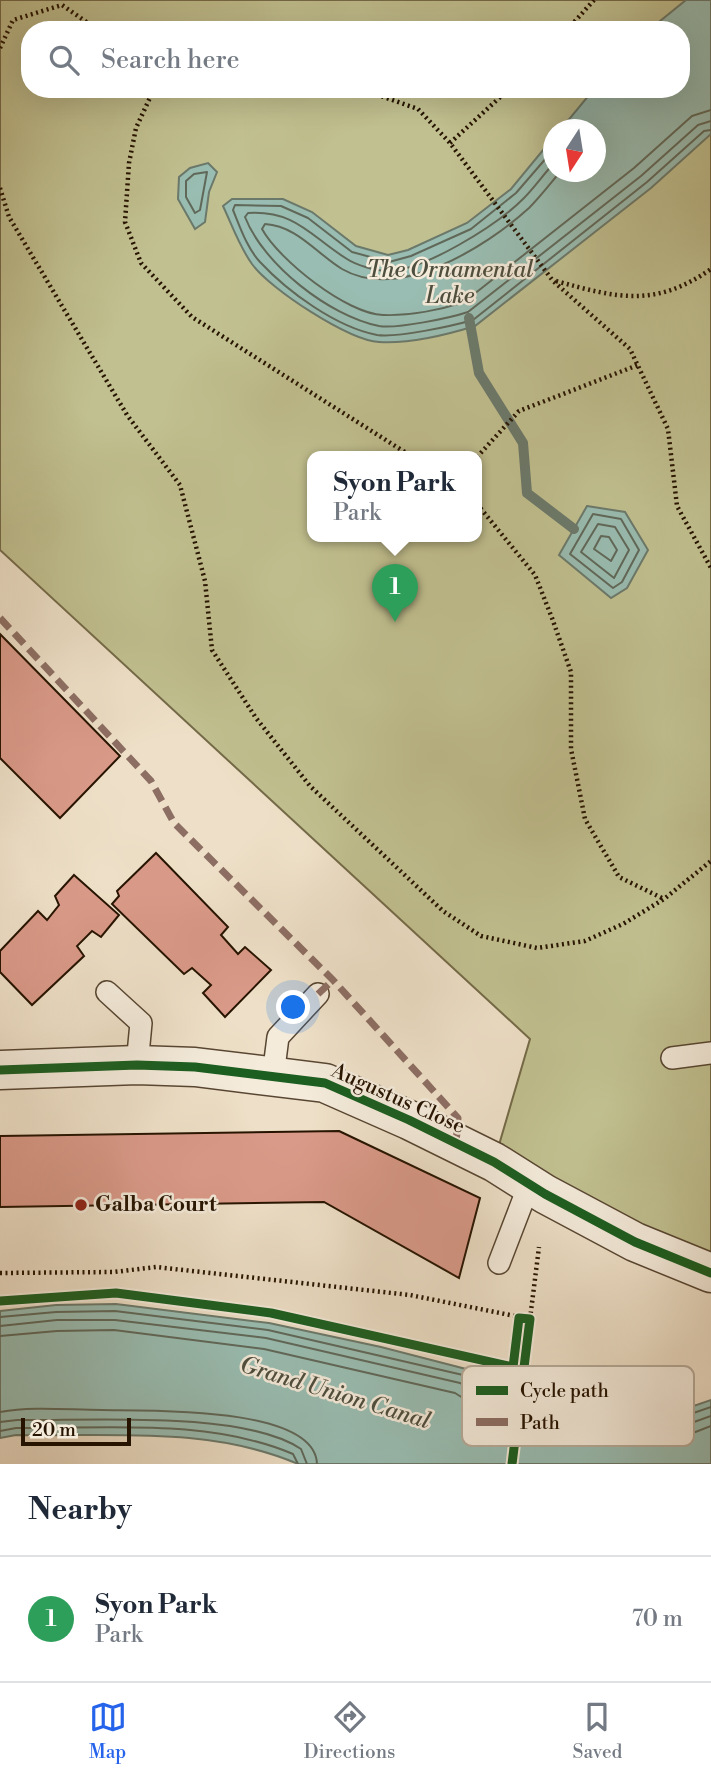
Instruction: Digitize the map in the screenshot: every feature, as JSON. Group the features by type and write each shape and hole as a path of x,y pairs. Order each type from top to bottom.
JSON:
{"street":[{"name":"Augustus Close","path":"0,1070 137,1065 195,1067 325,1083 494,1162 537,1190 635,1242 711,1273"}],"lane":[{"path":"107,992 141,1023 137,1065"},
{"path":"273,1076 278,1037 318,994"},
{"path":"671,1058 711,1053"},
{"path":"499,1263 537,1190"}],"path":[{"path":"575,21 594,0"},
{"path":"0,48 13,20 62,5 85,21"},
{"path":"149,98 136,128 129,163 125,222 141,263 192,317 403,451"},
{"path":"387,98 418,109 450,143 482,190 553,281 630,349 668,429 677,506 711,568"},
{"path":"450,143 499,98"},
{"path":"0,188 9,217 127,415 180,485 205,581 212,650 256,718 310,786 443,911 481,936 537,948 585,941 623,924 664,899 711,860"},
{"path":"553,281 613,297 657,296 711,269"},
{"path":"482,452 519,411 638,365"},
{"path":"482,510 535,575 552,618 570,672 570,749 585,819 619,877 664,899"},
{"path":"524,1366 530,1319 537,1190"},
{"path":"0,1273 114,1272 156,1267 410,1295 530,1319"},
{"path":"0,1301 116,1293 271,1312 509,1366"},
{"path":"513,1366 519,1318"},
{"path":"512,1464 514,1446"}],"shaded area":[{"path":"0,0 711,0 711,1270 494,1162 530,1039 0,550"}],"water":[{"name":"The Ornamental Lake","path":"686,0 711,0 711,134 651,188 475,326 440,336 379,342 365,339 330,323 292,299 261,274 243,250 223,206 232,199 283,199 312,212 356,246 388,255 408,250 467,223 511,189 543,150 543,182 606,182 606,119 569,119 587,98 690,98 690,21 660,21"},
{"path":"208,163 217,172 209,192 205,222 195,229 178,199 179,177 190,168"},
{"path":"587,506 625,512 648,550 627,588 611,598 559,555"},
{"name":"Grand Union Canal","path":"116,1304 269,1323 462,1368 462,1446 694,1446 694,1406 711,1400 711,1464 298,1464 264,1452 195,1439 123,1435 16,1435 0,1438 0,1311 56,1305"}],"building":[{"path":"0,634 120,756 60,818 0,758"},
{"path":"156,853 228,927 221,935 238,954 245,947 271,970 225,1017 203,993 211,985 192,968 184,974 112,904 119,896 117,891"},
{"path":"74,875 119,915 101,937 92,931 77,946 84,956 32,1005 0,972 0,951 38,911 47,920 59,905 55,896"},
{"name":"Galba Court","path":"339,1131 480,1198 459,1278 324,1202 0,1207 0,1136"}],"waterway":[{"path":"469,318 479,373 523,443 527,493 574,529"}],"marked path":[{"path":"0,618 151,781 174,823 333,980 458,1118 456,1144"},
{"path":"318,994 333,980"}],"cycle path":[{"path":"0,1070 137,1065 195,1067 325,1083 494,1162 545,1194 635,1242 711,1273"},
{"path":"0,1301 116,1293 271,1313 509,1366"},
{"path":"513,1366 519,1318 530,1319 524,1366"},
{"path":"512,1464 514,1446"}],"place":[{"name":"Syon Park","path":"395,622"},
{"name":"Galba Court","path":"81,1205"}]}
